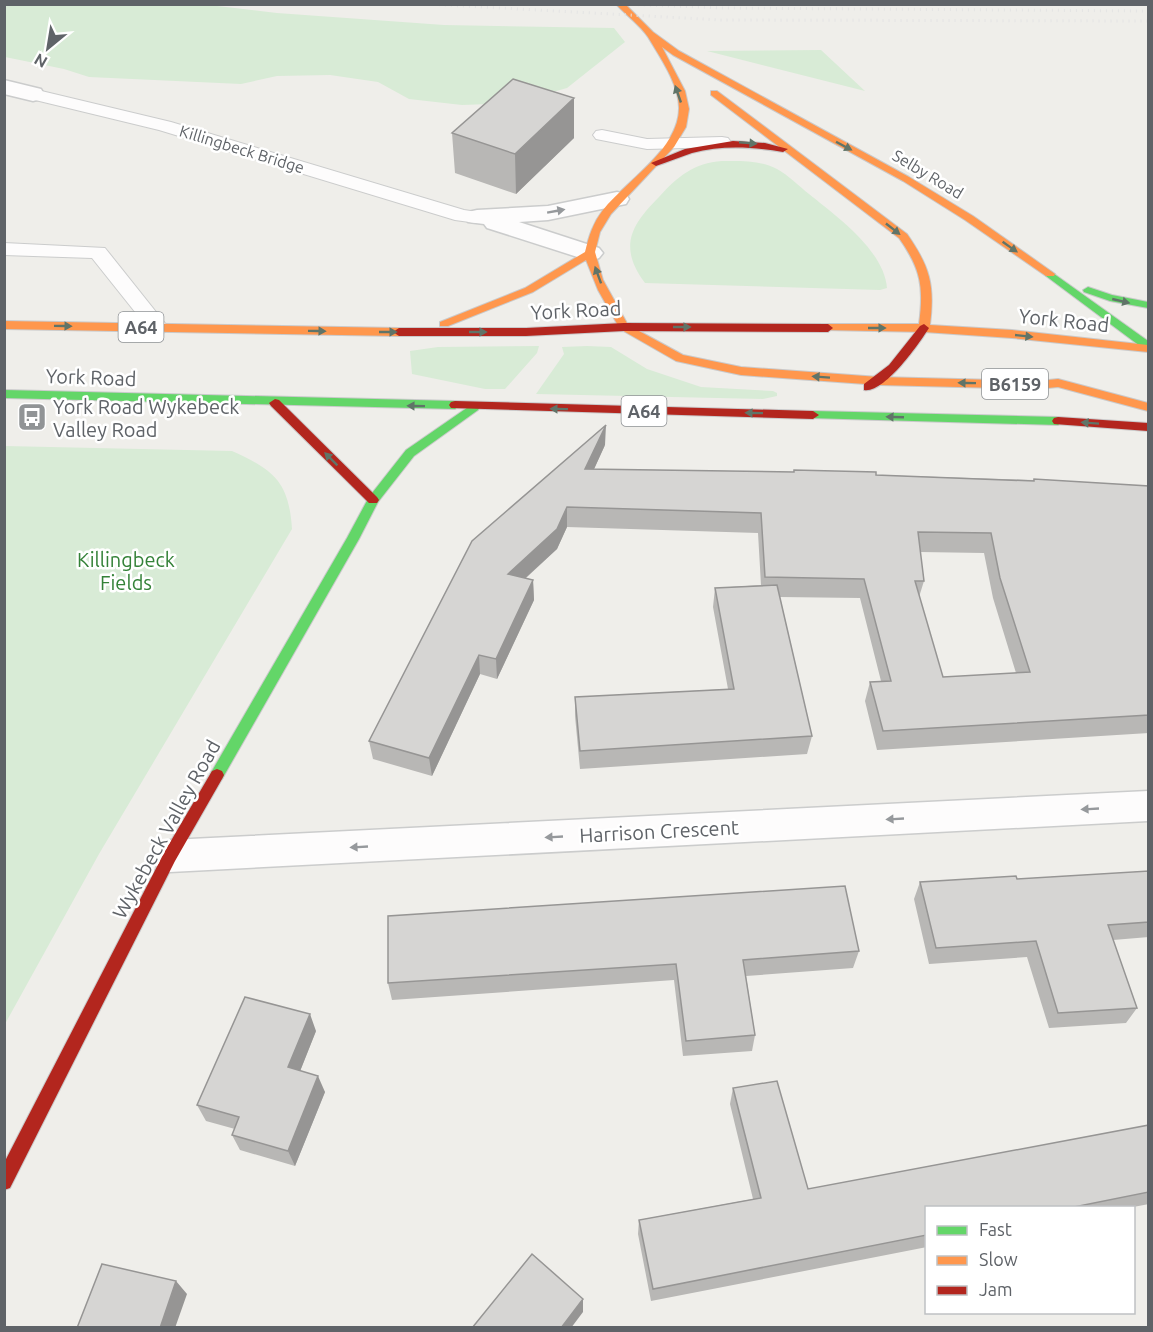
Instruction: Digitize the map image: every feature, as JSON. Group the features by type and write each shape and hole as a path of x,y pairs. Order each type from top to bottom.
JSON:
{"main road":[{"name":"Selby Road","path":"620,4 650,34 676,53 906,179 969,218 1149,348"},
{"name":"Selby Road","path":"590,253 596,225 678,134 684,111 671,74 650,34"},
{"name":"Selby Road","path":"676,53 716,95 903,237 920,258 929,282 924,328"},
{"path":"652,164 686,150 722,142 755,143 829,160"},
{"path":"850,165 906,179"},
{"path":"420,332 483,310 529,290 590,253 606,297 624,327"},
{"path":"1055,278 1110,298 1149,305"},
{"name":"York Road","path":"4,325 420,332 526,332 624,327 924,328 1012,334 1149,348"},
{"name":"B6159","path":"624,327 680,358 731,369 879,381 1038,385 1058,383 1149,407"},
{"path":"813,415 879,381 901,362 924,328"},
{"name":"York Road","path":"4,394 276,403 1066,421 1149,427"},
{"path":"276,403 373,500"},
{"name":"Wykebeck Valley Road","path":"4,1182 170,856 353,539 373,500 410,453 474,407"}],"street":[{"name":"Killingbeck Bridge","path":"4,87 33,94"},
{"name":"Killingbeck Bridge","path":"477,217 548,213 617,200"},
{"name":"Killingbeck Bridge","path":"477,217 590,253"},
{"name":"Harrison Crescent","path":"170,856 1149,806"}],"lane":[{"name":"Killingbeck Bridge","path":"33,94 165,126 462,216 477,217"},
{"path":"602,135 647,144 722,142"},
{"path":"4,249 98,252 158,327"}],"green space":[{"path":"200,4 277,13 444,25 614,28 625,42 567,88 514,103 462,105 409,99 378,82 330,75 277,76 241,84 89,77 64,69 5,57 4,5"},
{"path":"821,50 865,91 707,51"},
{"path":"712,162 764,164 789,177 845,223 868,247 884,274 887,288 880,290 645,283 632,258 630,247 631,237 641,217 666,190 687,172"},
{"path":"539,346 537,353 505,389 485,389 412,374 410,351 438,347"},
{"path":"562,347 611,347 647,369 701,387 773,391 777,393 777,396 763,399 536,394 564,354"},
{"name":"Killingbeck Fields","path":"5,446 232,451 259,465 277,480 287,500 292,529 99,854 5,1024"}],"building":[{"path":"513,79 574,98 515,154 452,133"},
{"path":"606,425 585,469 876,472 876,475 1034,481 1034,479 1149,486 1149,715 883,731 870,682 891,681 864,579 765,577 761,513 567,507 557,529 508,574 533,580 496,659 479,655 429,758 369,741 472,541","holes":["918,532 991,533 1000,578 1030,672 943,677 915,581 924,581"]},
{"path":"777,585 812,736 580,751 575,697 734,689 715,588"},
{"path":"1149,871 1149,922 1108,925 1137,1008 1058,1013 1036,941 936,948 920,882 1016,876 1017,879"},
{"path":"845,886 859,951 743,960 755,1035 686,1041 676,964 388,983 388,916"},
{"path":"245,997 310,1014 288,1067 318,1076 288,1151 232,1135 239,1117 197,1105"},
{"path":"777,1081 808,1189 1149,1125 1149,1192 1079,1206 925,1206 925,1235 653,1289 639,1220 761,1198 733,1088"},
{"path":"532,1254 583,1299 561,1328 472,1328"},
{"path":"102,1264 176,1281 160,1328 77,1328"}],"railway":[{"path":"427,4 721,20 1148,21"},
{"path":"620,4 722,8 1148,11"}],"traffic: fast":[{"path":"1050,274 1148,346"},
{"path":"1088,290 1110,298 1148,305"},
{"path":"4,394 455,405"},
{"path":"217,775 353,539 373,500 410,453 474,407"},
{"path":"813,415 1058,421"}],"traffic: slow":[{"path":"620,4 650,34 676,53 906,179 969,218 1050,274"},
{"path":"624,327 593,270 590,252 595,232 606,213 671,145 681,127 683,100 672,72 652,38"},
{"path":"714,93 903,236 919,259 926,279 927,300 924,328"},
{"path":"444,324 529,290 590,253"},
{"path":"4,325 399,332"},
{"path":"626,328 680,358 741,371 879,381 1038,385 1058,383 1148,407"},
{"path":"828,328 924,328 1012,334 1148,349"}],"traffic: jam":[{"path":"656,163 688,151 718,145 733,144 783,149"},
{"path":"399,332 526,332 624,327 828,328"},
{"path":"868,387 893,368 924,328"},
{"path":"275,403 373,500"},
{"path":"455,405 813,415"},
{"path":"1058,421 1148,427"},
{"path":"4,1182 170,856 217,775"}],"place":[{"name":"York Road Wykebeck Valley Road","path":"32,417"}]}
